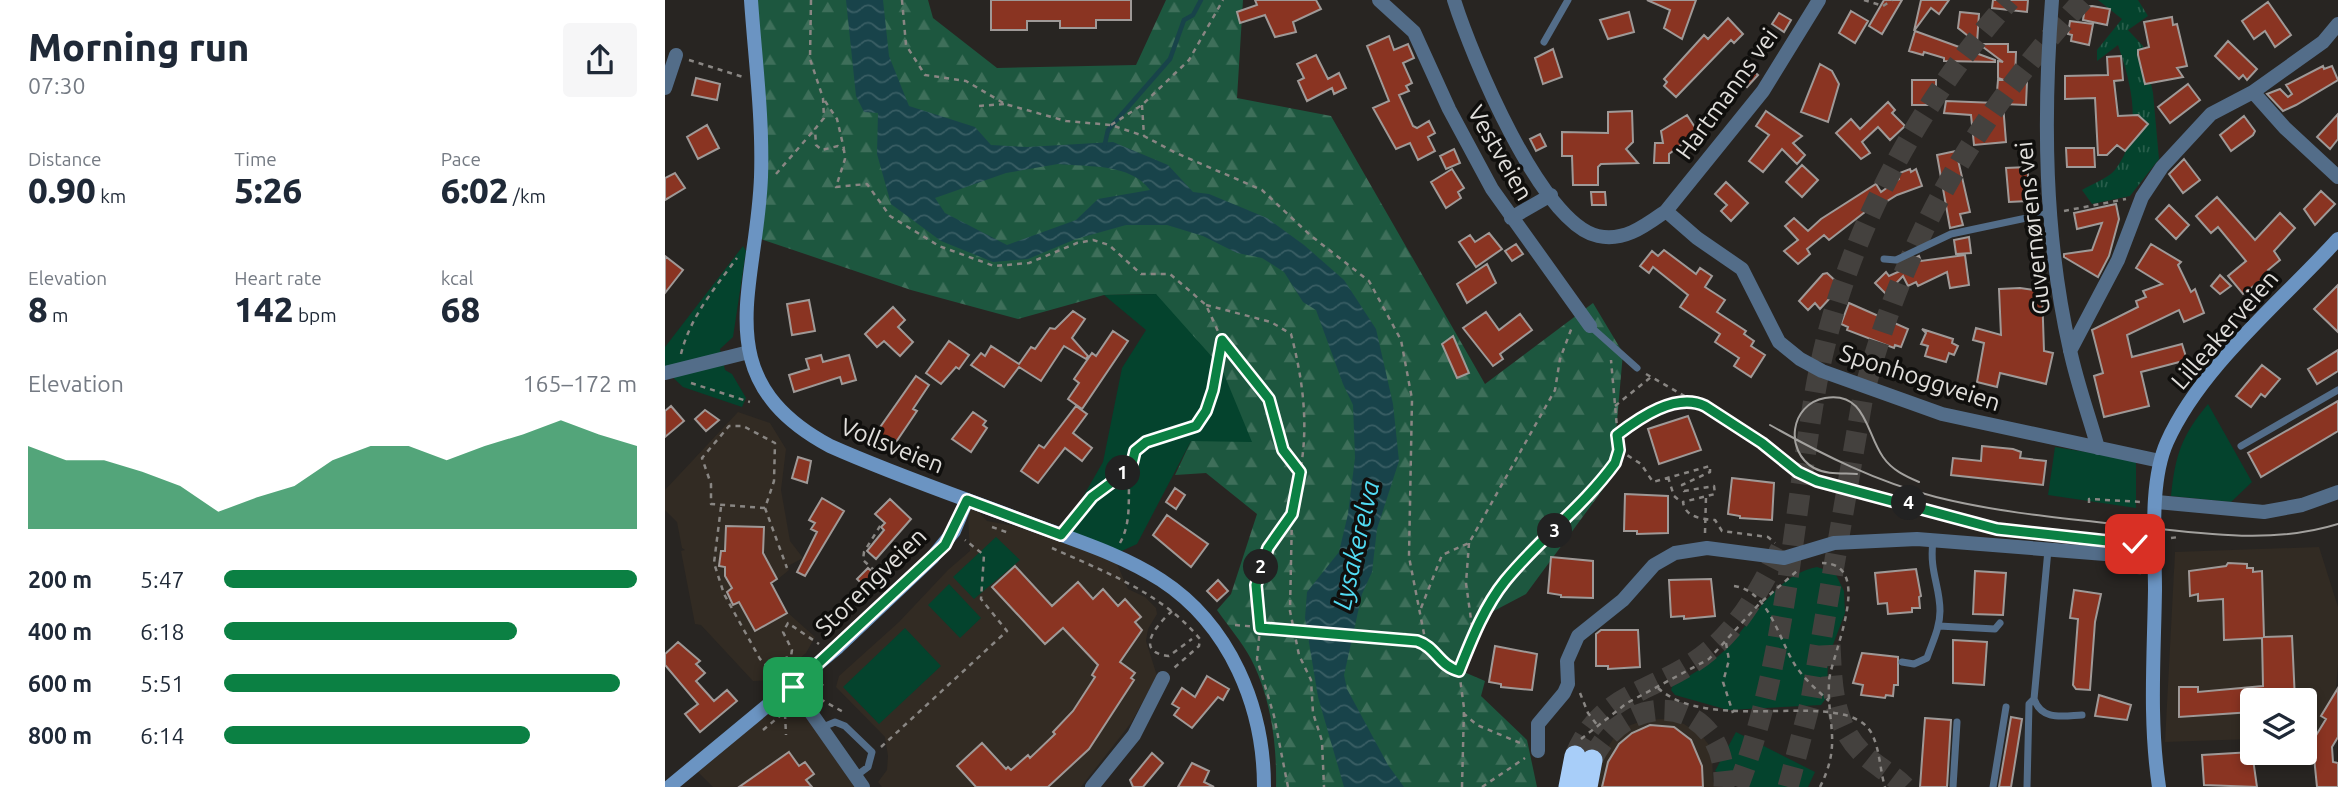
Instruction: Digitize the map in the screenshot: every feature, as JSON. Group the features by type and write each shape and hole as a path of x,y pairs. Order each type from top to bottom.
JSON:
{"highway":[{"path":"1569,787 1583,758 1587,787"}],"main road":[{"name":"Vollsveien","path":"751,0 757,80 760,188 745,317 749,352 769,399 810,436 851,456 1113,555 1161,580 1181,595 1219,636 1238,670 1252,708 1261,750 1263,787"},
{"name":"Lilleakerveien","path":"2159,787 2151,709 2155,558 2150,502 2160,461 2178,421 2208,378 2338,239"},
{"name":"Storengveien","path":"669,787 793,687 945,545 967,500"}],"street":[{"name":"Vestveien","path":"1379,0 1414,32 1467,144 1511,218 1590,326"},
{"path":"1454,0 1475,62 1492,100 1551,195 1576,225 1585,232 1607,237 1637,230 1666,211"},
{"name":"Hartmanns vei","path":"1666,211 1763,91 1819,0"},
{"name":"Guvernørens vei","path":"2052,0 2045,123 2054,258 2070,351 2098,448"},
{"path":"2070,351 2118,260 2142,197 2162,167 2211,114 2253,92 2323,42 2338,24"},
{"path":"665,88 676,55"},
{"path":"2253,92 2284,128 2338,177"},
{"path":"1511,218 1551,195"},
{"name":"Sponhoggveien","path":"1666,211 1697,238 1742,269 1779,342 1822,371 1942,414 2160,461"},
{"path":"671,371 749,352"},
{"path":"2150,502 2264,512 2302,505 2338,492"},
{"path":"1538,751 1538,724 1567,688 1567,661 1579,636 1623,600 1664,558 1688,549 1707,548 1784,558 1834,543 1933,540 2155,558"},
{"path":"1092,787 1134,735 1163,678"},
{"path":"793,687 810,701 823,727 860,782"}],"lane":[{"path":"1544,42 1556,16 1568,0"},
{"path":"1884,259 1896,260 1951,234 2050,213"},
{"path":"1590,326 1637,368"},
{"path":"2241,446 2338,390"},
{"path":"1902,662 1914,664 1927,659 1939,626 1940,608 1932,572 1933,540"},
{"path":"2048,550 2034,699 2038,709 2049,716 2082,715"},
{"path":"1939,626 1995,629 2000,623"},
{"path":"2027,787 2029,704 2034,699"},
{"path":"1993,787 2006,707"},
{"path":"823,727 835,722 845,726 872,752 860,782"},
{"path":"1953,787 1957,722"}],"path":[{"path":"811,0 810,59 823,98 837,120 844,150 845,159 836,187 867,184 890,216 939,246 994,266 1029,263 1077,243 1093,240 1109,245 1141,274 1170,274 1206,305 1222,340 1269,399 1283,450 1300,472"},
{"path":"902,0 906,45 925,75 966,81 1005,104 1066,121 1111,125 1144,136 1176,153 1262,190 1310,235 1369,282 1401,340 1412,398 1409,557 1426,644 1447,668 1459,671"},
{"path":"1111,125 1142,105 1189,60 1223,0"},
{"path":"1864,0 1883,6 1892,0"},
{"path":"676,55 757,80"},
{"path":"760,188 783,167 824,118 823,98"},
{"path":"979,106 1005,104"},
{"path":"1142,105 1144,136"},
{"path":"815,129 816,145 823,150 838,146 844,150"},
{"path":"2050,213 2142,197"},
{"path":"671,371 686,333 707,299 755,237"},
{"path":"1206,305 1271,322 1291,334 1299,366 1307,438 1292,514 1290,611 1299,654 1311,680 1313,713 1322,740 1321,774 1324,787"},
{"path":"1473,637 1466,583 1469,543 1555,390 1560,359 1572,327"},
{"path":"1113,555 1122,538 1131,506 1131,468 1135,451 1146,442 1196,426 1206,411 1222,340"},
{"path":"1462,787 1463,713 1459,671 1473,637 1503,583 1606,475 1619,450 1610,346"},
{"path":"1637,368 1762,443 1806,477 2009,531"},
{"path":"1615,406 1651,377"},
{"path":"687,381 750,402"},
{"path":"1617,435 1636,419 1672,404 1699,403"},
{"path":"765,508 721,507 711,504 711,484 702,458 729,426 737,425 770,438 775,443 774,481 765,508 787,568"},
{"path":"1619,450 1641,464 1653,482 1710,466 1710,472 1682,485 1684,492 1716,486 1714,495 1682,503"},
{"path":"1061,535 1092,497 1131,468"},
{"path":"1668,477 1674,496 1690,514 1715,520 1722,531 1770,537 1784,558"},
{"path":"1704,538 1706,498"},
{"path":"2089,503 2089,499 2150,502"},
{"path":"721,507 714,563 724,594 760,660 766,665 790,656 792,650 783,632 788,623 816,644 827,636"},
{"path":"1288,787 1278,730 1257,659 1260,628 1256,585 1268,548 1292,514"},
{"path":"875,570 863,560 864,552 882,523"},
{"path":"992,527 1017,535"},
{"path":"2171,538 2179,537"},
{"path":"872,752 889,743 1007,631 981,599 984,555 964,539"},
{"path":"1041,543 1123,580 1172,611 1200,639 1199,646 1163,678"},
{"path":"1421,608 1442,555 1469,543"},
{"path":"1815,563 1829,563 1841,570 1849,595 1849,611 1832,662 1830,712 1833,756 1820,787"},
{"path":"1803,566 1759,604 1726,643 1691,671 1658,688 1667,696 1701,708 1733,713 1830,712 1858,719 1872,734 1885,787"},
{"path":"1734,586 1745,587 1772,616 1796,666 1830,702"},
{"path":"1172,611 1153,630 1150,638 1152,648 1160,655 1169,656 1192,639"},
{"path":"1235,625 1426,644"},
{"path":"1726,643 1728,660 1723,682 1733,713"},
{"path":"762,730 810,701 823,684"},
{"path":"1567,688 1580,694 1588,713 1599,727"},
{"path":"810,701 826,701 849,717"},
{"path":"1463,713 1477,725 1538,751"},
{"path":"785,714 786,735"}],"shaded area":[{"path":"738,412 770,423 786,449 781,490 790,541 803,558 788,566 789,570 772,584 787,612 815,637 806,653 774,680 753,681 701,625 695,624 681,551 685,550 682,548 677,522 665,510 665,490"},
{"path":"967,500 987,521 1061,535 1113,555 1128,589 1145,597 1156,608 1157,614 1148,629 1146,641 1157,676 1131,723 1081,787 882,787 878,782 887,770 885,737 836,687 839,676 899,622 948,570 970,551"},
{"path":"2319,547 2338,607 2338,665 2332,732 2317,733 2317,688 2240,688 2240,739 2165,742 2175,552"},
{"path":"793,700 859,787 713,787 693,767 765,710"},
{"path":"1665,719 1684,724 1702,736 1712,749 1713,782 1721,787 1597,787 1602,757 1613,739 1628,726 1645,720"}],"green space":[{"path":"751,0 928,0 933,18 997,68 1136,65 1166,0 1243,0 1237,98 1331,116 1485,384 1593,303 1623,353 1612,477 1526,594 1488,614 1464,672 1485,681 1481,696 1527,740 1537,787 1276,787 1274,738 1268,705 1258,674 1217,610 1231,594 1257,514 1206,473 1175,475 1191,441 1156,294 1104,295 1018,319 911,290 755,237 761,141"},
{"path":"2098,0 2138,0 2148,16 2128,30 2143,46 2153,93 2159,159 2130,196 2092,204 2082,190 2115,170 2130,140 2133,109 2128,76 2118,45 2097,61 2097,50 2122,19"},
{"path":"743,246 746,251 733,337 720,349 725,370 732,374 746,398 742,407 683,387 665,370 665,347"},
{"path":"1156,294 1221,367 1252,442 1191,441 1137,544 1113,555 1061,535 1103,462 1122,368 1146,330 1104,295"},
{"path":"2208,404 2252,482 2231,502 2171,496 2181,446"},
{"path":"2055,447 2136,460 2136,508 2048,495"},
{"path":"996,537 1020,560 974,599 953,577"},
{"path":"1817,567 1835,573 1844,591 1845,613 1828,658 1827,697 1821,705 1728,710 1675,695 1671,690 1673,685 1724,651 1776,590 1802,572"},
{"path":"949,584 981,618 960,638 928,605"},
{"path":"905,628 941,666 879,724 843,687"},
{"path":"1736,732 1815,772 1808,787 1746,787 1715,771"}],"water":[{"name":"Lysakerelva","path":"846,0 883,0 889,56 909,106 975,127 991,145 1027,147 1113,142 1168,165 1193,192 1209,194 1267,218 1304,245 1344,280 1376,329 1393,404 1399,461 1377,529 1372,572 1362,594 1344,675 1347,689 1388,765 1404,787 1344,787 1318,697 1305,618 1307,592 1339,552 1348,514 1355,458 1353,405 1316,310 1303,302 1284,272 1262,258 1237,253 1203,236 1167,225 1126,225 1076,239 1028,259 993,262 941,241 891,204 877,154 878,113 864,112 856,96","holes":["1058,164 1095,166 1120,171 1142,181 1150,190 1098,199 1076,220 1007,245 945,213 935,198 1006,173"]}],"building":[{"path":"991,0 1131,0 1131,20 1096,20 1096,28 1060,28 1060,21 1027,21 1027,30 991,30"},
{"path":"1255,0 1316,0 1321,9 1293,22 1296,32 1275,37 1265,15 1240,23 1237,12 1257,5"},
{"path":"1647,0 1696,0 1682,39 1664,28 1670,10"},
{"path":"1884,0 1902,0 1882,34 1869,26"},
{"path":"1921,0 1949,0 1939,14 1931,8 1914,31"},
{"path":"1993,0 2028,0 2027,12 1992,8"},
{"path":"2268,2 2291,35 2275,47 2265,31 2254,39 2242,21"},
{"path":"2085,7 2110,9 2107,25 2083,20"},
{"path":"1851,11 1868,21 1855,43 1839,33"},
{"path":"1629,12 1634,32 1608,39 1600,20"},
{"path":"1960,12 1979,14 1977,43 1958,28"},
{"path":"1779,13 1791,20 1784,32 1772,24"},
{"path":"2172,17 2173,25 2177,24 2187,66 2177,68 2183,77 2145,84 2138,55 2138,50 2149,47 2144,22"},
{"path":"1728,18 1743,34 1734,43 1731,40 1676,97 1664,86 1667,82 1664,79 1704,35 1708,39"},
{"path":"2070,21 2093,24 2089,45 2071,41 2072,35 2068,34"},
{"path":"1915,31 1995,62 1944,61 1944,58 1924,52 1923,55 1909,51"},
{"path":"1389,36 1394,50 1408,44 1414,58 1403,63 1412,83 1406,86 1409,91 1399,95 1413,126 1417,128 1429,121 1435,133 1428,137 1435,151 1418,160 1410,143 1396,149 1373,108 1389,101 1367,46"},
{"path":"2228,41 2257,69 2247,80 2243,75 2239,79 2215,56"},
{"path":"1979,44 2008,44 2008,52 2016,52 2015,80 2027,81 2026,105 2003,104 2006,142 1974,145 1971,115 1944,113 1946,101 1996,103 1998,80 2004,80 1998,78 1998,61 2003,62"},
{"path":"1553,49 1562,77 1543,84 1535,58"},
{"path":"1316,55 1328,79 1339,73 1346,88 1334,94 1332,88 1307,101 1298,81 1304,78 1297,64"},
{"path":"2121,56 2123,80 2114,81 2118,116 2138,115 2148,124 2125,151 2117,145 2107,155 2098,155 2095,98 2065,99 2065,76 2108,75 2107,57"},
{"path":"1820,64 1832,71 1839,84 1828,122 1801,112"},
{"path":"1748,66 1758,75 1747,87 1737,78"},
{"path":"2323,66 2324,69 2332,66 2338,80 2296,105 2283,111 2267,94 2280,89 2288,97 2292,94 2286,85"},
{"path":"696,78 720,84 717,100 692,95"},
{"path":"1912,80 1936,80 1936,105 1912,105"},
{"path":"2188,84 2200,100 2170,123 2158,107"},
{"path":"1888,102 1895,110 1892,113 1905,126 1890,140 1878,127 1862,142 1870,153 1861,159 1836,133 1851,119 1860,129"},
{"path":"1632,111 1633,142 1626,149 1638,163 1601,164 1598,167 1598,185 1573,185 1572,156 1562,156 1562,132 1608,133 1608,112"},
{"path":"1766,111 1802,136 1793,143 1805,155 1797,164 1782,149 1763,172 1749,161 1769,135 1756,126"},
{"path":"2338,114 2338,139 2330,149 2317,137"},
{"path":"1687,115 1698,132 1669,154 1669,163 1654,163 1655,143 1663,143 1661,131"},
{"path":"2244,116 2255,131 2231,151 2220,135"},
{"path":"707,125 719,148 698,159 687,137"},
{"path":"1540,134 1546,146 1536,151 1530,139"},
{"path":"2066,148 2094,148 2095,167 2067,167"},
{"path":"1454,149 1460,163 1446,169 1440,156"},
{"path":"1956,151 1970,212 1960,214 1963,225 1950,228 1937,155"},
{"path":"2184,159 2200,180 2183,193 2169,174"},
{"path":"1802,165 1818,180 1802,197 1786,182"},
{"path":"2028,167 2028,201 2009,202 2006,168"},
{"path":"1452,169 1464,188 1458,192 1461,198 1446,208 1431,182"},
{"path":"1910,169 1911,172 1916,169 1922,186 1897,195 1876,208 1874,205 1829,240 1824,235 1807,249 1810,254 1798,264 1784,251 1798,240 1785,226 1794,218 1808,231 1821,219 1876,184 1881,192 1899,179 1897,174"},
{"path":"675,173 685,188 665,200 665,178"},
{"path":"1726,182 1748,203 1731,221 1721,211 1727,205 1715,194"},
{"path":"2321,191 2335,204 2315,225 2304,209"},
{"path":"1591,192 1605,192 1606,205 1592,205"},
{"path":"2217,197 2255,240 2280,213 2295,228 2274,251 2280,260 2268,270 2271,273 2243,294 2228,276 2246,261 2218,227 2211,233 2196,216"},
{"path":"2116,204 2119,219 2109,256 2098,277 2064,257 2064,254 2092,250 2102,223 2077,229 2074,213"},
{"path":"2169,205 2189,225 2176,239 2156,219"},
{"path":"1489,233 1502,249 1476,267 1459,242 1470,235 1475,242"},
{"path":"1969,237 1971,253 1956,254 1954,240"},
{"path":"1516,244 1523,254 1512,261 1505,251"},
{"path":"2151,244 2181,262 2178,265 2191,292 2195,289 2204,313 2184,322 2179,310 2127,335 2132,357 2182,344 2187,360 2141,372 2149,406 2104,417 2094,376 2103,373 2092,330 2138,307 2136,301 2146,297 2143,291 2162,284 2136,268"},
{"path":"1664,250 1696,274 1700,268 1712,276 1705,287 1725,300 1717,312 1746,331 1744,334 1754,341 1751,346 1765,355 1751,377 1734,366 1739,358 1715,342 1720,334 1680,307 1688,295 1653,267 1649,273 1640,266 1652,251 1658,256"},
{"path":"1965,255 1969,285 1950,288 1947,272 1918,286 1916,282 1908,286 1903,276 1886,294 1875,283 1886,272 1889,276 1909,267 1907,262 1919,256 1921,261"},
{"path":"665,256 683,270 665,293"},
{"path":"1487,264 1496,283 1467,303 1457,284"},
{"path":"1827,273 1841,286 1820,309 1815,303 1808,310 1799,301 1823,274"},
{"path":"2220,275 2231,286 2220,294 2211,286"},
{"path":"2338,285 2338,332 2314,309"},
{"path":"1999,289 2042,291 2044,351 2053,353 2046,384 2000,373 1997,387 1977,382 1984,343 1973,340 1976,328 2001,335"},
{"path":"809,300 815,331 792,335 787,304"},
{"path":"1849,303 1908,329 1901,347 1895,345 1894,348 1847,330 1848,327 1841,324"},
{"path":"893,307 905,320 898,327 913,342 900,356 884,341 877,347 865,334"},
{"path":"1073,311 1085,319 1072,338 1088,356 1086,359 1064,346 1041,381 1019,367 1004,387 971,365 981,353 985,356 991,346 1019,364 1031,347 1035,349 1050,328 1055,329"},
{"path":"1486,312 1499,330 1520,314 1532,330 1500,354 1503,359 1493,366 1463,328"},
{"path":"1922,329 1953,339 1952,343 1958,346 1954,355 1949,353 1946,362 1925,356 1928,346 1921,344 1926,333"},
{"path":"1113,331 1128,341 1082,409 1068,399 1079,383 1074,379 1092,353 1096,356"},
{"path":"1453,336 1469,373 1457,378 1442,344"},
{"path":"949,341 969,355 959,369 956,367 941,384 926,373"},
{"path":"2338,350 2338,371 2317,384 2308,369"},
{"path":"821,355 823,362 849,355 856,380 842,384 840,377 794,392 789,375 809,369 806,359"},
{"path":"2262,365 2280,379 2265,397 2261,394 2251,407 2236,396"},
{"path":"916,376 929,385 913,409 917,411 894,445 876,433"},
{"path":"2338,401 2338,431 2261,477 2248,453"},
{"path":"671,406 684,421 665,437 665,411"},
{"path":"1076,406 1087,414 1073,433 1092,448 1082,461 1065,448 1038,483 1021,471 1039,445 1044,448"},
{"path":"705,410 719,420 706,431 695,419"},
{"path":"973,412 986,421 983,425 987,428 971,452 952,439"},
{"path":"1688,416 1701,450 1659,464 1648,429"},
{"path":"1982,446 2013,449 2021,452 2020,458 2046,461 2043,485 1951,475 1953,458 1981,461"},
{"path":"798,457 811,461 807,483 792,478"},
{"path":"1732,478 1774,483 1772,520 1740,518 1728,514"},
{"path":"1175,488 1185,495 1176,509 1166,502"},
{"path":"1625,494 1668,496 1668,533 1637,534 1637,531 1624,531"},
{"path":"822,498 844,511 805,576 797,572 817,532 811,529 815,523 809,520"},
{"path":"890,499 911,519 876,559 867,551 884,530 881,527 885,523 875,514"},
{"path":"1167,515 1208,544 1191,567 1153,535"},
{"path":"726,526 764,527 763,553 777,579 771,583 787,613 755,631 739,602 733,605 727,592 732,588 725,576 725,567 719,566 721,551 725,551"},
{"path":"1551,557 1593,561 1593,598 1561,597 1548,593"},
{"path":"2228,563 2247,564 2247,568 2253,568 2253,572 2262,571 2264,637 2292,636 2294,688 2241,688 2263,686 2262,638 2224,640 2223,599 2198,601 2198,594 2190,596 2189,571 2226,566"},
{"path":"1015,566 1052,606 1078,582 1093,599 1103,589 1118,606 1125,599 1141,617 1135,622 1142,630 1120,662 1135,673 1131,678 1134,680 1089,749 1048,787 976,787 957,766 982,743 1006,769 1008,767 1011,770 1028,755 1030,758 1055,734 1053,732 1073,711 1095,677 1092,675 1098,665 1063,628 1045,644 992,587"},
{"path":"868,568 879,578 868,590 857,579"},
{"path":"1916,569 1921,596 1920,608 1912,608 1912,612 1888,614 1887,603 1878,604 1875,573"},
{"path":"1975,571 2006,573 2003,615 1973,614"},
{"path":"1711,579 1715,616 1684,619 1684,616 1671,617 1669,580"},
{"path":"1218,580 1228,591 1217,601 1207,591"},
{"path":"2074,590 2101,594 2095,622 2090,690 2076,689 2073,685 2078,619 2070,618"},
{"path":"1601,630 1638,630 1640,667 1608,669 1608,666 1596,666 1596,634"},
{"path":"1953,640 1987,642 1984,685 1953,683"},
{"path":"678,642 700,661 696,664 705,673 696,681 714,701 727,690 737,701 700,732 685,714 698,704 665,665 665,654"},
{"path":"1495,646 1537,654 1532,690 1501,687 1501,684 1489,682"},
{"path":"1862,653 1898,657 1898,685 1894,685 1893,696 1886,695 1885,698 1861,695 1863,685 1853,683"},
{"path":"1207,676 1229,689 1223,700 1218,697 1192,728 1174,715 1179,708 1172,704 1182,688 1195,697"},
{"path":"2179,687 2198,687 2198,692 2240,688 2240,713 2179,717"},
{"path":"2338,688 2338,737 2332,747 2333,762 2338,763 2338,787 2317,787 2315,765 2317,765 2317,734 2326,719 2321,716"},
{"path":"2099,695 2131,705 2127,720 2095,716"},
{"path":"2011,717 2022,719 2011,787 1999,787"},
{"path":"1925,718 1951,720 1947,787 1920,787"},
{"path":"1650,725 1674,727 1691,740 1702,766 1703,787 1602,787 1608,762 1619,744 1632,733"},
{"path":"789,752 799,766 805,762 814,774 806,780 812,787 739,787"},
{"path":"1152,753 1163,763 1143,787 1133,787 1130,780"},
{"path":"2240,753 2240,765 2254,765 2257,787 2204,785 2202,755"},
{"path":"1192,763 1209,771 1204,782 1214,787 1178,787"}],"waterway":[{"path":"1104,148 1108,130 1170,59 1184,20 1193,15 1201,0"}],"tunnel":[{"path":"1738,787 1767,691 1786,592 1815,393 1826,339 1842,286 1885,183 1912,134 1942,87 2010,0"},
{"path":"1788,787 1811,700 1863,396 1900,284 1947,184 1976,137 2008,91 2083,0"},
{"path":"1575,756 1600,717 1616,704 1691,664 1722,639 1753,599 1785,540"},
{"path":"1830,645 1835,702 1845,729 1862,753 1905,787"},
{"path":"1592,760 1608,735 1629,719 1651,711 1673,711 1694,719 1710,734 1721,757 1724,787"}],"tram line":[{"path":"1857,474 1819,470 1804,460 1798,451 1795,440 1798,418 1813,402 1825,398 1839,398 1857,407 1890,466 1919,482"},
{"path":"1770,425 1872,476 1914,491 1987,508 2241,536 2290,534 2338,524"}],"route":[{"path":"793,687 864,624 945,545 967,500 1061,535 1092,497 1131,468 1135,451 1146,442 1172,436 1196,426 1206,411 1213,390 1222,340 1269,399 1283,450 1300,472 1292,514 1268,548 1256,585 1260,628 1417,641 1433,650 1438,660 1447,668 1459,671 1473,637 1503,583 1529,554 1550,537 1615,463 1619,450 1617,435 1636,419 1672,404 1699,403 1705,406 1762,443 1798,472 1817,481 1871,493 1997,529 2135,544"}]}
